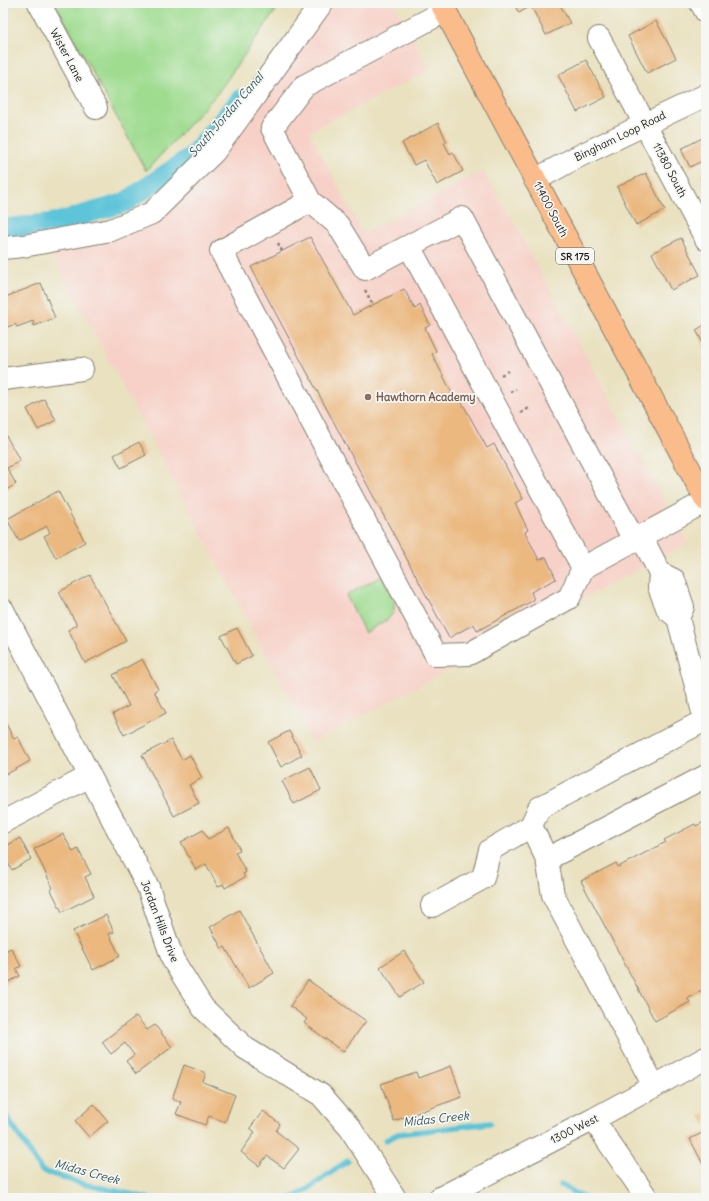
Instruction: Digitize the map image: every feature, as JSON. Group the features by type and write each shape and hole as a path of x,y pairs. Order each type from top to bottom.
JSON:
{"main road":[{"name":"11400 South","path":"443,7 706,500"}],"street":[{"name":"Wister Lane","path":"39,3 96,108"},
{"path":"3,248 23,246 111,230 152,213 214,152 322,3"},
{"path":"701,3 706,12"},
{"path":"432,906 483,878 490,850 531,826 539,808 705,720 678,618 668,610 658,587 660,573 638,538 462,218 365,268 338,225 310,201 272,128 304,86 443,7"},
{"name":"11380 South","path":"599,38 706,239"},
{"name":"Bingham Loop Road","path":"535,180 575,158 706,95"},
{"path":"310,201 221,250 436,654 469,654 569,598 583,568 706,500"},
{"path":"409,246 583,568"},
{"path":"3,379 82,369"},
{"name":"Jordan Hills Drive","path":"3,610 148,887 174,960 203,1008 245,1048 321,1095 350,1128 395,1198"},
{"path":"3,822 90,776"},
{"path":"547,859 706,776"},
{"path":"531,826 547,859 553,895 654,1086"},
{"name":"1300 West","path":"440,1198 594,1119 706,1058"},
{"path":"594,1119 647,1198"}],"path":[{"path":"276,240 282,251"},
{"path":"365,290 373,305"}],"shaded area":[{"name":"Hawthorn Academy","path":"326,3 394,3 429,70 309,132 363,234 483,171 510,216 687,543 313,742 50,250 152,213"}],"green space":[{"path":"55,3 281,3 216,95 146,171"},
{"path":"382,576 394,601 394,612 388,619 365,633 346,595"}],"building":[{"path":"513,3 559,3 570,23 546,35 531,6 519,13"},
{"path":"616,3 625,3 618,7"},
{"path":"656,21 676,58 647,73 628,36"},
{"path":"586,60 606,97 577,112 558,75"},
{"path":"438,123 447,142 444,143 450,154 453,152 463,171 437,185 424,160 414,165 402,143"},
{"path":"706,136 706,159 690,167 681,149"},
{"path":"646,173 665,210 636,225 617,187"},
{"path":"706,173 706,184 701,175"},
{"name":"Hawthorn Academy","path":"310,237 353,315 404,289 415,309 420,305 430,325 425,328 436,351 432,354 455,399 459,397 487,448 494,444 523,499 515,503 528,530 525,532 539,560 546,557 556,579 531,592 534,600 477,631 474,624 449,638 251,267"},
{"path":"681,238 700,275 671,290 652,253"},
{"path":"41,283 55,318 34,326 33,321 17,327 15,324 3,329 3,298"},
{"path":"706,324 706,349 696,330"},
{"path":"44,399 56,420 38,430 27,409"},
{"path":"3,430 20,461 7,468 16,484 3,492"},
{"path":"139,442 146,455 121,468 114,455"},
{"path":"58,491 85,542 56,558 44,536 50,533 47,526 19,541 7,519"},
{"path":"90,575 126,641 85,663 68,630 77,625 59,592"},
{"path":"237,628 252,656 236,664 221,636"},
{"path":"142,659 158,689 154,691 166,713 124,735 113,714 129,706 113,675"},
{"path":"3,718 14,739 18,737 30,761 7,774 5,770 3,771"},
{"path":"289,731 302,755 281,767 268,742"},
{"path":"171,740 182,760 190,755 202,778 189,785 199,803 174,816 142,755"},
{"path":"310,767 321,790 294,804 282,781"},
{"path":"706,821 706,988 687,998 690,1002 655,1021 581,881 616,863 618,867 666,842 664,840 695,824 696,826"},
{"path":"229,828 240,850 235,852 246,872 243,874 245,877 225,888 223,884 218,887 206,864 196,870 181,842 203,830 208,839"},
{"path":"63,834 73,852 78,849 91,874 85,877 94,896 62,912 51,890 53,888 34,849"},
{"path":"20,838 31,859 12,870 3,854 3,848"},
{"path":"239,910 274,973 249,988 225,947 222,949 210,927"},
{"path":"106,915 114,932 109,934 120,956 93,970 73,931"},
{"path":"11,948 21,966 16,969 20,976 3,985 3,952"},
{"path":"404,951 424,982 400,997 380,967"},
{"path":"308,980 366,1021 343,1052 304,1023 307,1019 290,1006"},
{"path":"136,1016 147,1030 155,1025 172,1047 136,1074 126,1061 134,1055 125,1043 111,1054 102,1042"},
{"path":"184,1065 206,1073 203,1082 235,1095 225,1122 209,1116 205,1125 176,1114 181,1102 172,1099"},
{"path":"451,1066 462,1097 394,1121 381,1084 416,1072 418,1078"},
{"path":"94,1104 108,1121 89,1137 75,1121"},
{"path":"263,1111 280,1124 276,1131 299,1149 284,1168 267,1156 259,1166 241,1152 255,1132 250,1128"},
{"path":"706,1113 706,1127 700,1116"},
{"path":"706,1131 706,1170 690,1139"}],"waterway":[{"name":"South Jordan Canal","path":"3,229 58,222 124,203 192,156 241,99"},
{"name":"Midas Creek","path":"3,1111 42,1171 83,1184 148,1198"},
{"name":"Midas Creek","path":"386,1140 398,1134 490,1123"},
{"name":"Midas Creek","path":"292,1198 307,1190 348,1161"},
{"name":"Midas Creek","path":"561,1185 584,1198"}],"place":[{"name":"Hawthorn Academy","path":"368,397"}]}
